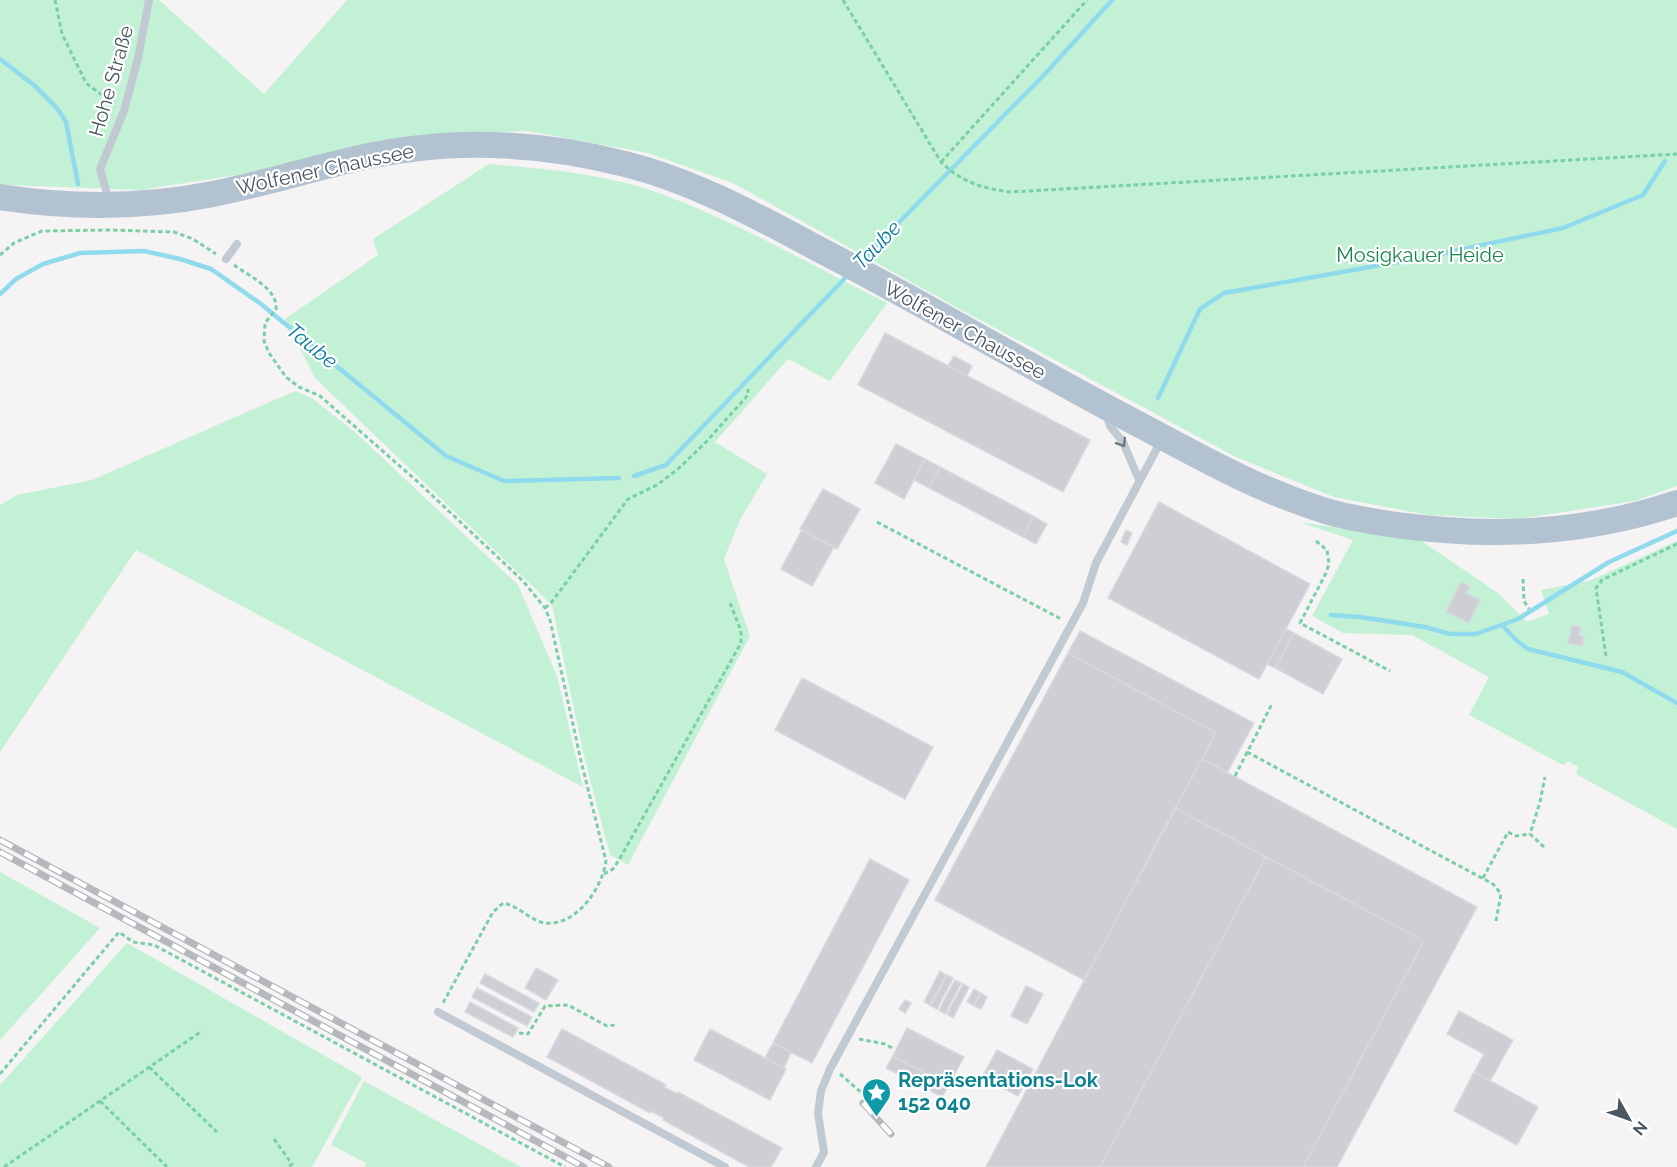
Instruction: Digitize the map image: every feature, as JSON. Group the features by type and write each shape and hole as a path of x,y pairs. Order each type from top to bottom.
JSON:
{"main road":[{"name":"Wolfener Chaussee","path":"0,197 50,204 110,206 171,201 214,194 397,151 452,146 523,146 604,159 652,171 732,204 1233,474 1300,502 1352,517 1434,530 1534,532 1621,519 1677,503"}],"lane":[{"name":"Hohe Straße","path":"110,206 100,169 124,111 138,58 149,0"},
{"path":"226,259 237,244"},
{"path":"1104,406 1110,426 1123,442 1139,480"},
{"path":"816,1167 824,1152 818,1113 822,1091 830,1069 1083,603 1096,563 1163,437"},
{"path":"438,1012 725,1167"}],"path":[{"path":"55,0 62,34 86,84 124,111"},
{"path":"843,0 941,162 966,181 989,190 1011,192 1677,154"},
{"path":"941,162 1087,0"},
{"path":"0,255 14,243 42,231 111,230 174,232 193,239 226,259 275,297 276,309 265,323 264,341 268,353 286,377 299,387 320,396 409,474 523,581 545,608 550,620 606,861 604,873 582,909 572,917 558,922 544,923 512,905 503,903 493,912 438,1012"},
{"path":"545,608 628,499 657,485 678,469 748,395 748,389"},
{"path":"877,522 1071,624"},
{"path":"1316,541 1326,550 1329,564 1300,623 1390,671"},
{"path":"1606,656 1596,588 1602,580 1677,544"},
{"path":"1522,579 1524,601 1529,609"},
{"path":"604,873 613,869 620,860 741,643 741,631 730,603"},
{"path":"1235,776 1272,704"},
{"path":"1247,752 1497,887 1501,894 1496,921"},
{"path":"1530,834 1545,777"},
{"path":"1482,878 1508,832 1516,836 1530,834"},
{"path":"1530,834 1544,847"},
{"path":"0,1074 118,932 133,942 154,945 565,1167"},
{"path":"519,1034 528,1034 545,1006 562,1004 607,1026 616,1025"},
{"path":"4,1167 202,1030"},
{"path":"849,1034 863,1041 885,1044 894,1049"},
{"path":"149,1067 217,1132"},
{"path":"830,1069 871,1101"},
{"path":"100,1101 167,1167"},
{"path":"274,1139 292,1164 288,1167"}],"green space":[{"name":"Mosigkauer Heide","path":"0,0 159,0 264,94 347,0 1677,0 1677,486 1635,501 1518,519 1428,515 1334,497 1236,457 958,308 733,183 648,153 527,131 426,135 336,151 249,173 140,190 9,185 0,199"},
{"path":"489,164 594,176 656,192 715,216 887,303 830,381 788,359 715,442 767,474 740,520 724,559 750,636 628,865 610,855 584,756 552,605 315,378 285,319 378,255 373,239"},
{"path":"295,391 312,398 357,434 518,585 557,676 583,787 136,550 0,752 0,505 17,495 92,480"},
{"path":"1299,522 1420,540 1498,593 1527,622 1549,614 1541,590 1589,581 1677,541 1677,829 1576,774 1578,767 1568,761 1563,765 1469,715 1489,677 1412,635 1343,633 1312,616 1353,540"},
{"path":"0,872 100,928 0,1040"},
{"path":"127,943 362,1077 312,1167 0,1167 0,1085"},
{"path":"364,1081 521,1167 365,1167 366,1163 331,1145"}],"building":[{"path":"885,333 1090,440 1063,492 858,385"},
{"path":"954,356 972,366 967,376 948,366"},
{"path":"896,444 925,459 904,499 875,483"},
{"path":"925,459 940,467 929,488 914,480"},
{"path":"940,467 1033,516 1023,537 929,488"},
{"path":"823,489 860,509 837,549 800,529"},
{"path":"1159,502 1310,584 1259,679 1108,598"},
{"path":"1033,516 1047,524 1036,544 1023,537"},
{"path":"802,530 834,547 812,586 781,569"},
{"path":"1126,530 1132,533 1127,545 1121,542"},
{"path":"1461,582 1470,586 1466,593 1480,600 1469,623 1446,612"},
{"path":"1572,625 1581,627 1579,635 1584,636 1582,646 1568,643"},
{"path":"1286,629 1294,633 1275,668 1267,664"},
{"path":"1080,631 1254,723 1227,773 1202,759 1216,733 1068,653"},
{"path":"1294,633 1342,659 1323,694 1275,668"},
{"path":"1068,653 1216,733 1084,980 935,900"},
{"path":"802,678 933,747 905,799 775,730"},
{"path":"1202,759 1477,907 1337,1167 1303,1167 1424,941 1175,808"},
{"path":"1175,808 1266,857 1100,1167 986,1167"},
{"path":"1266,857 1424,941 1303,1167 1100,1167"},
{"path":"870,859 909,880 812,1063 773,1043"},
{"path":"536,968 558,980 546,1000 525,988"},
{"path":"940,971 946,975 930,1005 924,1002"},
{"path":"485,974 539,1003 534,1012 480,983"},
{"path":"947,975 953,978 937,1009 931,1006"},
{"path":"955,980 961,983 945,1014 939,1010"},
{"path":"963,984 969,987 953,1018 947,1014"},
{"path":"1026,986 1043,994 1027,1024 1011,1016"},
{"path":"477,988 532,1017 527,1026 472,997"},
{"path":"974,989 980,993 973,1005 967,1002"},
{"path":"981,993 987,997 981,1009 974,1006"},
{"path":"905,1000 911,1003 905,1013 899,1009"},
{"path":"470,1002 518,1028 513,1037 465,1012"},
{"path":"1459,1011 1513,1040 1490,1081 1474,1072 1484,1054 1447,1034"},
{"path":"907,1028 964,1057 942,1097 923,1087 929,1075 893,1056"},
{"path":"562,1029 666,1085 664,1087 677,1094 678,1092 782,1148 771,1167 749,1167 663,1120 664,1118 651,1111 650,1113 547,1057"},
{"path":"710,1029 786,1069 770,1100 694,1060"},
{"path":"773,1043 791,1052 784,1068 765,1058"},
{"path":"997,1050 1033,1069 1018,1096 982,1077"},
{"path":"893,1056 929,1075 923,1087 886,1068"},
{"path":"1474,1072 1538,1107 1517,1145 1454,1111"}],"waterway":[{"name":"Taube","path":"860,262 1043,76 1112,0"},
{"path":"0,59 35,86 57,108 66,122 78,184"},
{"path":"1158,398 1200,309 1224,293 1421,258 1563,228 1643,195 1665,161"},
{"name":"Taube","path":"0,294 16,279 43,264 80,253 144,251 180,259 211,269 261,304 446,456 504,481 619,478"},
{"name":"Taube","path":"634,476 666,465 848,275"},
{"path":"1331,615 1425,627 1450,634 1476,634 1518,619 1609,562 1677,531"},
{"path":"1503,626 1528,649 1622,672 1677,703"}],"railway":[{"path":"0,840 609,1167"},
{"path":"0,852 584,1167"},
{"path":"863,1103 891,1134"}],"place":[{"name":"Repräsentations-Lok 152 040","path":"877,1118"}]}
